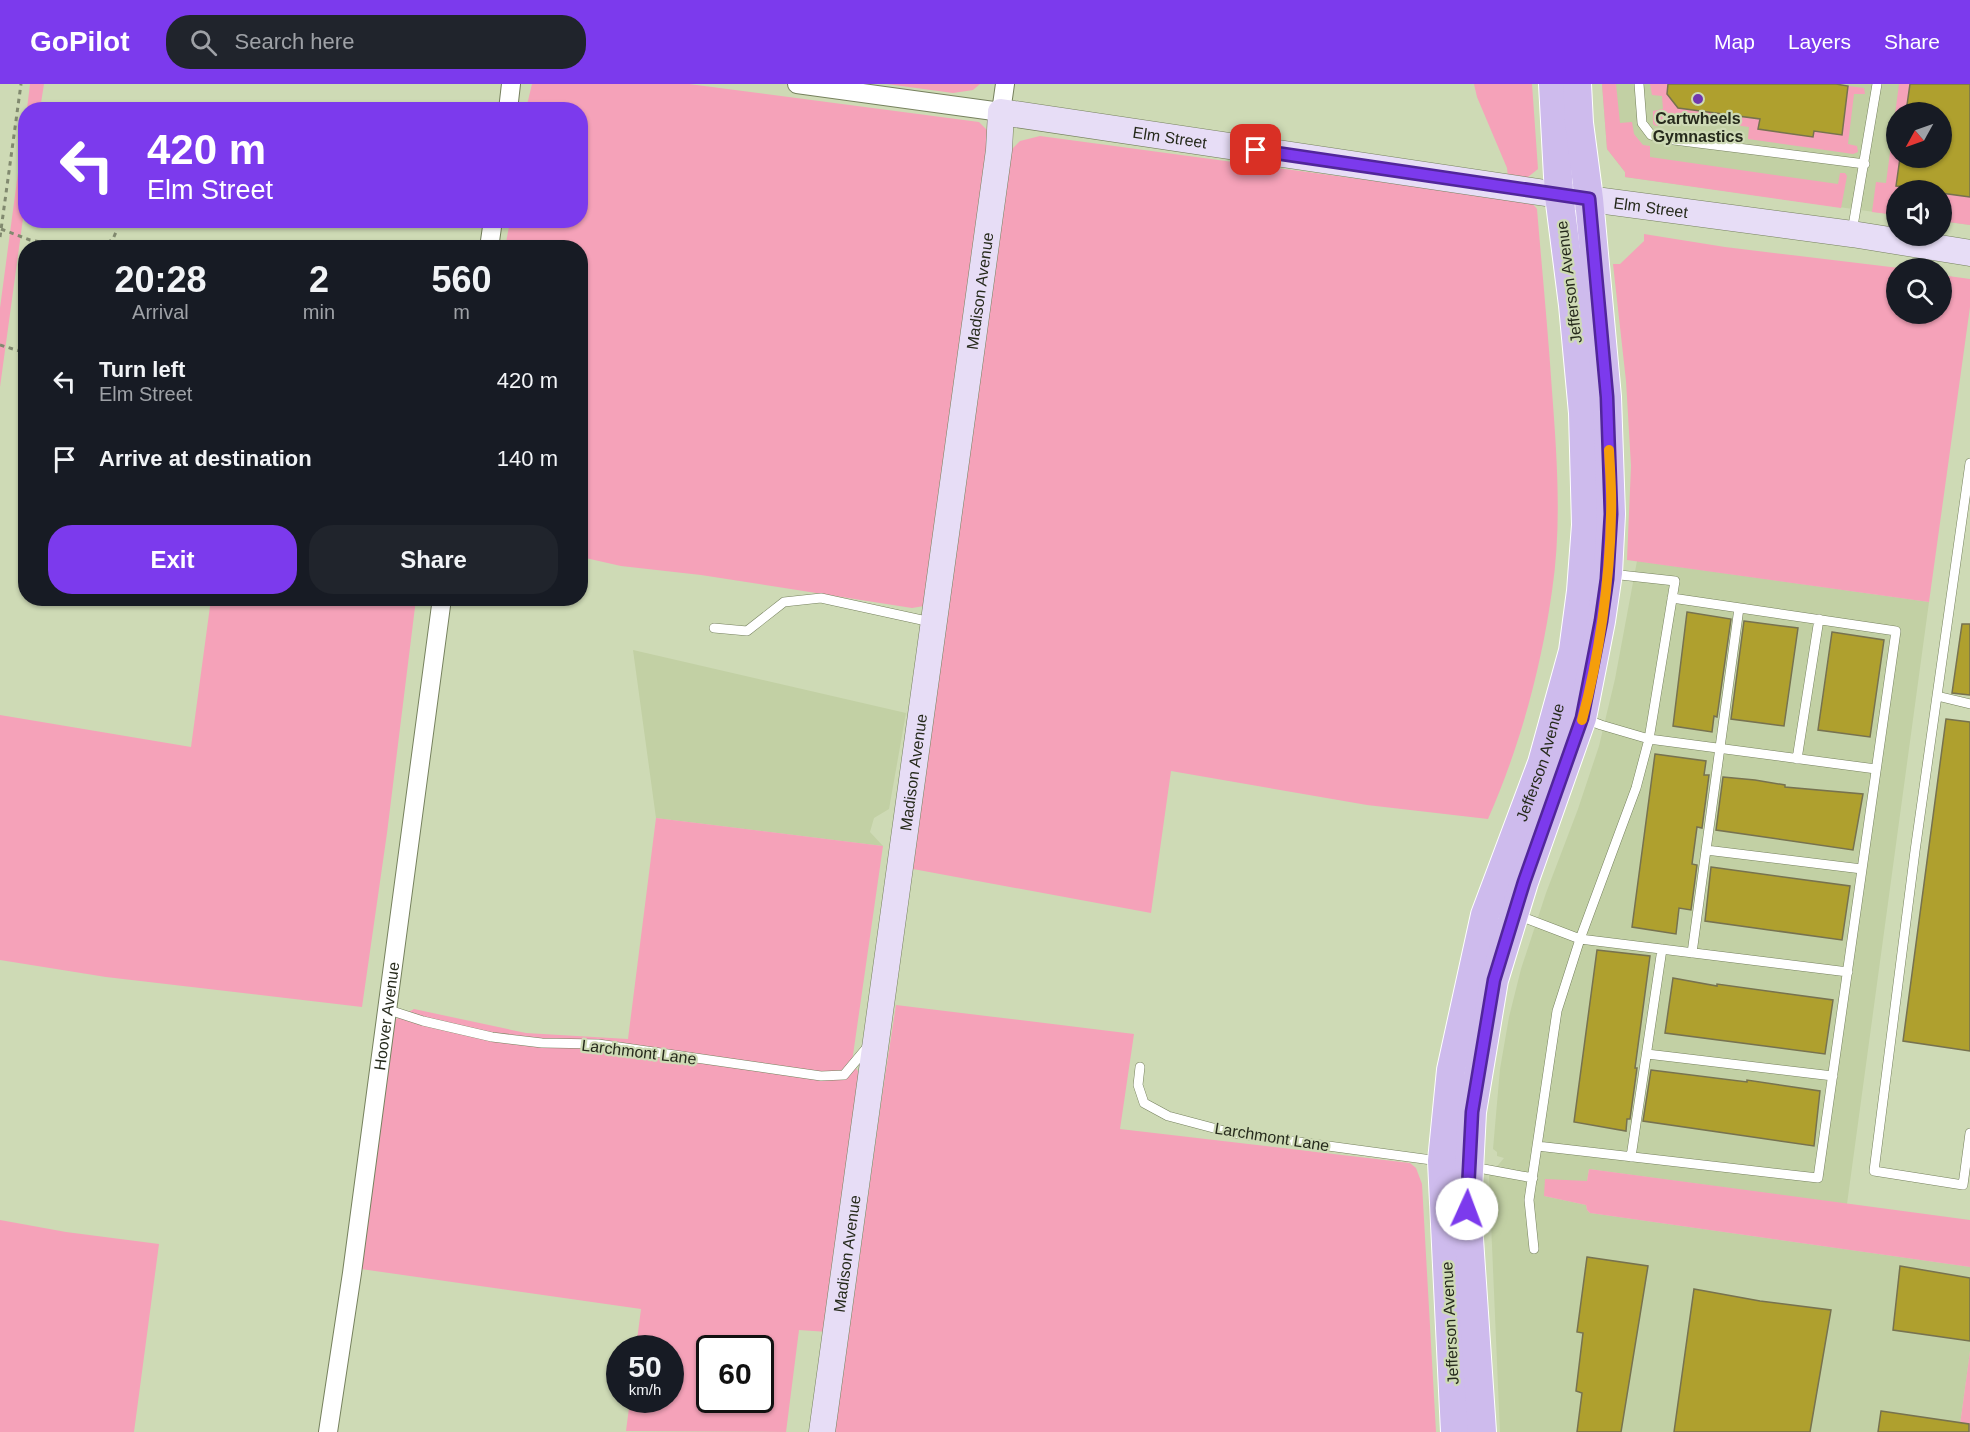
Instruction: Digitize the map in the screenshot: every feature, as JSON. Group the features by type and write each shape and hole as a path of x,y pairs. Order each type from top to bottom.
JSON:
{"main road":[{"name":"Jefferson Avenue","path":"1455,1432 1455,1164 1451,1070 1485,915 1542,763 1573,651 1586,525 1583,413 1573,304 1559,195 1553,84"},
{"name":"Jefferson Avenue","path":"1482,1432 1467,1209 1455,1164 1472,1112 1494,980 1582,718 1608,573 1611,514 1607,397 1577,84"},
{"path":"1581,591 1585,634 1574,711 1582,718"}],"street":[{"path":"509,102 511,84"},
{"name":"Elm Street","path":"797,84 1559,195 1852,234 1970,253"},
{"path":"1001,112 1005,84"},
{"name":"Madison Avenue","path":"822,1432 999,150 1001,112"},
{"name":"Hoover Avenue","path":"328,1432 352,1273 441,606"}],"lane":[{"path":"1639,84 1642,123 1651,135 1674,140 1865,164"},
{"path":"1852,234 1877,84"},
{"path":"1970,463 1874,1171 1963,1185 1970,1133"},
{"path":"1534,1249 1529,1200 1557,1011 1580,939 1636,788 1650,739 1675,580 1608,573"},
{"path":"714,628 747,631 784,602 821,598 933,623"},
{"path":"1537,1146 1818,1178 1896,631 1672,598"},
{"path":"1692,953 1739,608"},
{"path":"1797,759 1819,619"},
{"path":"1937,696 1970,704"},
{"path":"1582,718 1650,739 1876,769"},
{"path":"1706,850 1862,869"},
{"path":"1515,914 1580,939 1848,972"},
{"path":"1632,1157 1662,949"},
{"name":"Larchmont Lane","path":"386,1009 423,1021 492,1037 542,1043 598,1044 821,1076 844,1075 876,1036"},
{"path":"1647,1054 1833,1076"},
{"name":"Larchmont Lane","path":"1140,1067 1138,1085 1144,1103 1168,1116 1232,1133 1455,1164"},
{"path":"1455,1164 1533,1178"}],"path":[{"path":"19,102 21,84"},
{"path":"0,237 18,106"},
{"path":"1,229 30,240"},
{"path":"112,240 116,232"},
{"path":"0,345 18,351"}],"shaded area":[{"path":"30,84 44,84 41,102 28,102"},
{"path":"532,84 689,84 979,122 989,132 924,606 912,608 701,575 621,566 588,559 588,240 506,240 509,228 588,228 588,102 528,102"},
{"path":"887,84 980,84 973,90 953,93"},
{"path":"1474,84 1532,84 1538,169 1528,177 1508,178 1507,168 1477,97"},
{"path":"1602,84 1970,84 1970,225 1952,223 1952,180 1886,180 1886,214 1625,177 1625,172 1607,149"},
{"path":"1602,84 1616,84 1620,123 1632,122 1634,134 1643,145 1650,146 1650,157 1838,184 1840,173 1845,173 1847,176 1841,208 1625,177 1625,172 1607,149"},
{"path":"1650,84 1727,84 1723,114 1760,119 1758,129 1813,136 1814,131 1842,134 1848,86 1864,88 1865,94 1854,94 1848,144 1857,146 1858,152 1853,154 1748,139 1749,127 1666,115 1665,125 1656,126 1653,124 1653,111 1663,109 1662,96 1652,95"},
{"path":"1899,84 1970,84 1970,225 1952,223 1952,180 1886,180 1888,168 1952,168 1952,102 1897,102"},
{"path":"1040,136 1524,201 1533,204 1537,209 1557,466 1558,516 1555,566 1542,649 1528,707 1510,764 1488,819 1367,805 1171,771 1151,913 913,869 1008,153 1020,141"},
{"path":"18,173 18,228 22,228 20,240 18,240 18,255 0,387 0,308"},
{"path":"1876,182 1886,183 1886,214 1872,212"},
{"path":"1644,234 1725,247 1886,266 1886,324 1952,324 1952,277 1970,279 1970,307 1929,602 1627,560 1631,466 1626,381 1613,264 1620,264 1644,241"},
{"path":"1637,561 1929,602 1847,1204 1589,1169 1587,1181 1544,1196 1586,1205 1590,1213 1970,1267 1970,1351 1959,1432 1500,1432 1489,1176 1504,1158 1497,1156 1497,1152 1493,1149 1500,1069 1509,1017 1521,969 1599,746 1615,679"},
{"path":"210,606 415,606 387,833 362,1007 106,977 0,960 0,715 191,747"},
{"path":"633,650 906,713 889,809 874,818 870,832 883,846 656,818"},
{"path":"656,818 883,846 852,1062 859,1073 828,1332 799,1330 786,1432 626,1431 628,1413 684,1413 684,1335 638,1335 641,1309 361,1269 391,1028 396,1019 414,1009 526,1033 628,1039"},
{"path":"896,1005 1134,1034 1120,1129 1410,1163 1416,1168 1422,1184 1436,1432 835,1432"},
{"path":"1589,1169 1970,1220 1970,1267 1590,1213 1586,1205 1544,1196 1545,1179 1587,1181"},
{"path":"0,1220 66,1232 159,1244 134,1432 0,1432"},
{"path":"1970,1351 1970,1432 1959,1432"}],"building":[{"path":"1668,84 1836,84 1848,86 1842,135 1814,131 1813,137 1758,129 1760,119 1678,108 1667,94"},
{"path":"1910,84 1970,84 1970,197 1952,195 1952,180 1897,180 1899,168 1952,168 1952,102 1907,102"},
{"path":"1687,612 1731,619 1717,717 1714,716 1712,732 1673,726"},
{"path":"1744,621 1798,628 1784,726 1731,719"},
{"path":"1962,624 1970,624 1970,695 1952,693"},
{"path":"1832,632 1884,640 1870,737 1818,730"},
{"path":"1946,719 1970,722 1970,1051 1903,1041"},
{"path":"1655,754 1706,761 1704,775 1709,775 1702,828 1697,827 1692,864 1697,865 1691,910 1679,908 1676,934 1632,927"},
{"path":"1723,777 1755,780 1785,785 1785,787 1863,794 1853,850 1716,830"},
{"path":"1711,867 1850,886 1842,940 1705,921"},
{"path":"1597,950 1650,956 1635,1068 1637,1068 1630,1119 1627,1119 1626,1131 1574,1122"},
{"path":"1673,978 1717,986 1717,984 1833,1000 1825,1054 1665,1033"},
{"path":"1651,1070 1747,1082 1747,1080 1820,1091 1814,1146 1643,1121"},
{"path":"1587,1257 1648,1266 1621,1432 1577,1432 1582,1393 1576,1391 1583,1333 1577,1332"},
{"path":"1900,1266 1970,1278 1970,1341 1893,1330"},
{"path":"1694,1289 1760,1301 1831,1310 1810,1432 1674,1432"},
{"path":"1881,1411 1969,1424 1969,1432 1878,1432"}],"slow traffic":[{"path":"1582,720 1608,573 1611,514 1609,450"}],"place":[{"name":"Cartwheels Gymnastics","path":"1698,99"}],"route":[{"path":"1256,150 1589,199 1607,397 1611,514 1607,579 1582,718 1524,882 1494,980 1472,1112 1467,1209"}]}
